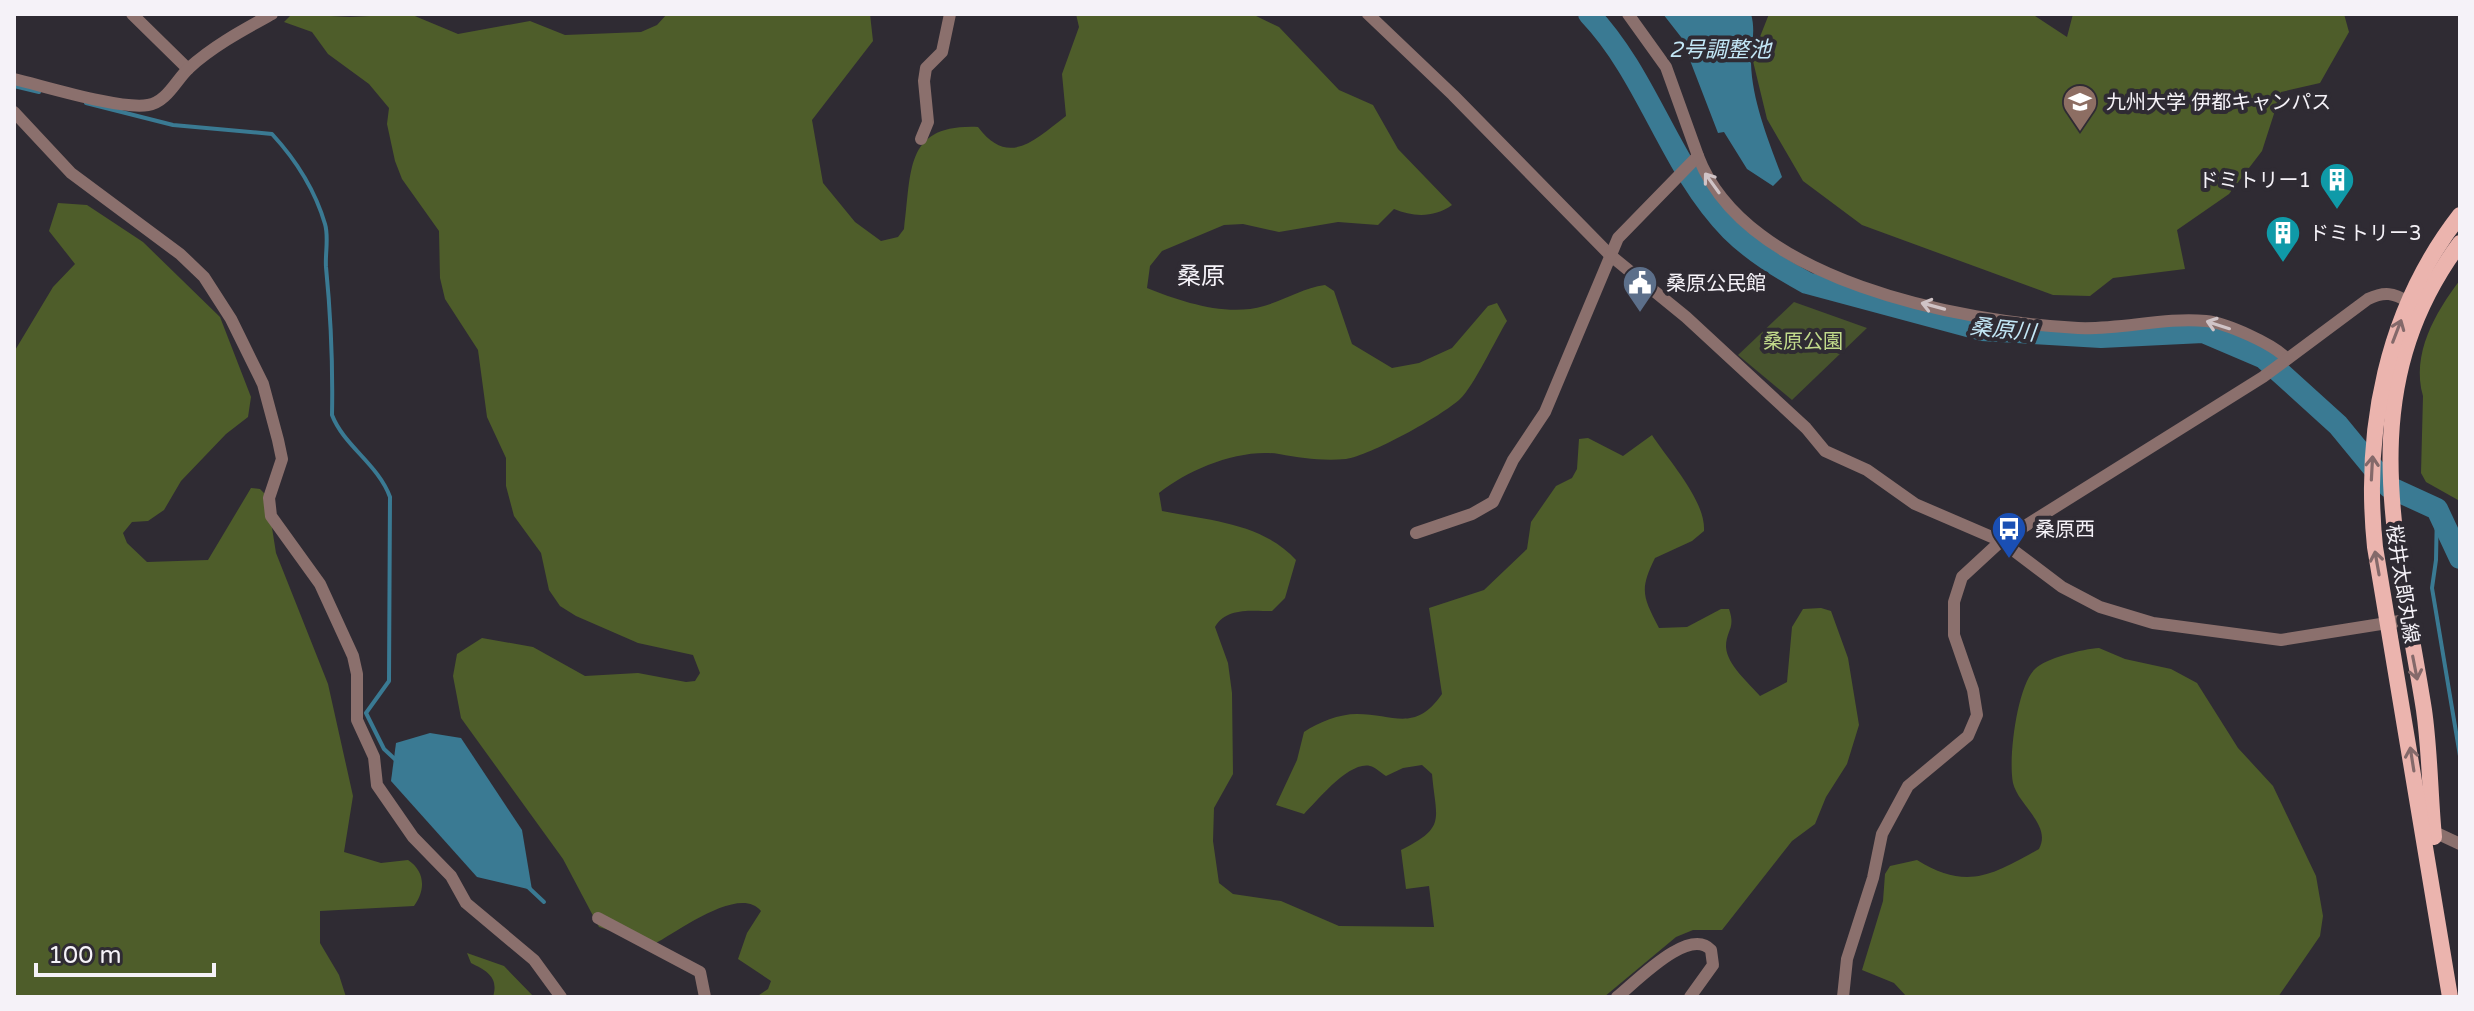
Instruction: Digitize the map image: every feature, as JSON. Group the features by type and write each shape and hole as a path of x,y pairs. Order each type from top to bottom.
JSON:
{"main road":[{"name":"桜井太郎丸線","path":"2450,997 2428,830 2388,624 2370,501 2374,434 2383,380 2409,302 2428,261 2460,215"},
{"name":"桜井太郎丸線","path":"2428,830 2424,712 2406,620 2390,508 2391,410 2399,373 2421,312 2446,261 2460,243"}],"street":[{"path":"132,14 188,69"},
{"path":"14,79 149,105 165,96 188,69 226,40 272,14"},
{"path":"921,139 928,122 924,81 926,68 942,52 950,14"},
{"path":"1368,14 1453,95 1610,255 1686,317 1806,428 1825,451 1867,470 1915,504 2001,541 2062,587 2100,607 2153,623 2281,640 2406,620"},
{"path":"1628,14 1666,67 1695,159 1707,182 1782,252 1832,278 1991,320 2077,328 2207,321 2254,338 2285,361"},
{"path":"14,112 71,173 180,254 204,277 231,319 263,384 282,459 269,498 271,516 320,584 353,656 357,674 357,720 374,757 377,785 386,804 451,876 466,903 534,960 561,997"},
{"path":"1416,533 1472,514 1493,502 1513,460 1545,412 1618,238 1695,159"},
{"path":"1843,997 1849,950 1886,825 1908,786 1957,746 1974,726 1977,706 1954,635 1956,589 1970,567 2001,541 2266,375 2381,293 2393,294 2409,302"},
{"path":"2428,830 2459,844"},
{"path":"598,918 700,972 705,997"},
{"path":"1617,997 1675,950 1693,941 1703,942 1711,950 1713,965 1690,997"}],"green space":[{"path":"292,14 350,17 410,14 458,34 530,21 565,35 641,32 657,25 667,14 870,14 873,41 812,120 823,183 855,222 881,241 898,237 904,229 911,170 916,155 924,142 936,133 954,128 978,127 1000,146 1011,148 1032,141 1066,116 1062,74 1079,27 1076,14 1252,14 1279,27 1339,90 1373,105 1398,149 1452,205 1423,215 1394,209 1378,225 1338,222 1279,232 1243,224 1224,225 1162,251 1150,266 1147,288 1190,303 1235,310 1264,306 1325,285 1334,291 1352,344 1392,368 1419,363 1452,348 1488,306 1497,303 1507,321 1466,393 1438,415 1387,443 1346,459 1264,453 1232,457 1185,476 1159,493 1162,511 1251,531 1283,548 1296,560 1285,598 1272,611 1233,613 1215,627 1228,663 1232,693 1233,774 1214,808 1213,841 1219,883 1233,894 1281,901 1339,926 1434,927 1429,886 1406,889 1401,850 1426,835 1435,821 1432,774 1422,765 1403,768 1386,776 1370,766 1362,766 1334,783 1304,814 1276,805 1297,760 1304,732 1343,715 1413,717 1423,714 1442,694 1429,608 1484,590 1527,549 1531,522 1556,486 1572,478 1577,469 1579,439 1588,438 1623,456 1652,435 1699,507 1704,531 1692,541 1655,558 1647,578 1646,601 1659,628 1687,627 1721,609 1729,609 1731,625 1726,641 1727,654 1734,667 1760,696 1787,682 1792,627 1803,609 1831,611 1848,658 1859,725 1847,764 1826,797 1815,824 1792,841 1722,930 1693,930 1676,937 1604,997 756,997 768,989 771,981 738,959 747,933 761,911 751,904 724,906 654,944 599,927 563,859 461,718 453,676 457,654 482,638 533,647 585,676 638,673 686,682 695,681 700,673 693,655 638,643 576,616 560,606 549,590 541,553 514,516 506,486 506,458 487,417 478,350 445,299 440,278 439,231 402,179 395,161 387,124 389,108 369,84 328,54 312,32 284,22"},
{"path":"1769,14 2032,14 2067,37 2073,14 2344,14 2349,32 2320,83 2281,92 2262,151 2229,194 2177,230 2185,269 2113,278 2090,296 2053,295 1862,225 1803,181 1767,119 1752,57"},
{"path":"58,203 87,205 143,242 220,317 251,397 248,417 226,434 181,481 164,510 148,521 132,522 123,533 127,543 147,562 208,560 251,488 260,489 267,496 276,553 328,684 353,796 344,852 381,863 408,860 418,870 422,881 421,894 414,906 320,911 320,943 339,975 346,997 14,997 14,352 53,287 75,264 49,231"},
{"path":"2460,280 2458,500 2426,482 2421,473 2423,396 2420,365 2434,320"},
{"name":"桑原公園","path":"1794,302 1867,328 1792,400 1738,355"},
{"path":"2099,648 2125,659 2171,669 2197,683 2238,748 2273,786 2316,876 2323,916 2320,936 2278,997 1907,997 1894,983 1862,970 1883,901 1885,874 1890,866 1917,860 1951,875 1979,876 2039,849 2042,840 2038,823 2013,783 2013,741 2023,691 2035,669 2047,661"},
{"path":"467,953 504,966 534,997 493,997 493,980 487,972 471,963"}],"water":[{"name":"2号調整池","path":"1663,14 1751,14 1754,92 1782,177 1773,186 1747,169 1724,132 1718,133 1681,37"},
{"path":"430,733 461,738 522,830 532,890 477,877 391,781 396,743"}],"waterway":[{"name":"桑原川","path":"1589,14 1628,66 1675,151 1710,206 1739,238 1777,266 1807,283 1982,330 2101,337 2203,332 2264,358 2338,425 2389,487 2437,509 2460,558"},
{"path":"14,86 39,92"},
{"path":"86,103 173,125 272,134 297,165 316,199 327,234 332,415 344,436 378,475 390,497 389,681 366,713 384,749 398,762"},
{"path":"2437,509 2432,588 2460,756"},
{"path":"528,887 544,902"}],"place":[{"name":"九州大学 伊都キャンパス","path":"2080,133"},
{"name":"ドミトリー1","path":"2337,211"},
{"name":"ドミトリー3","path":"2283,264"},
{"name":"桑原公民館","path":"1640,314"},
{"name":"桑原西","path":"2009,560"}],"district":[{"name":"桑原","path":"1201,276"}]}
